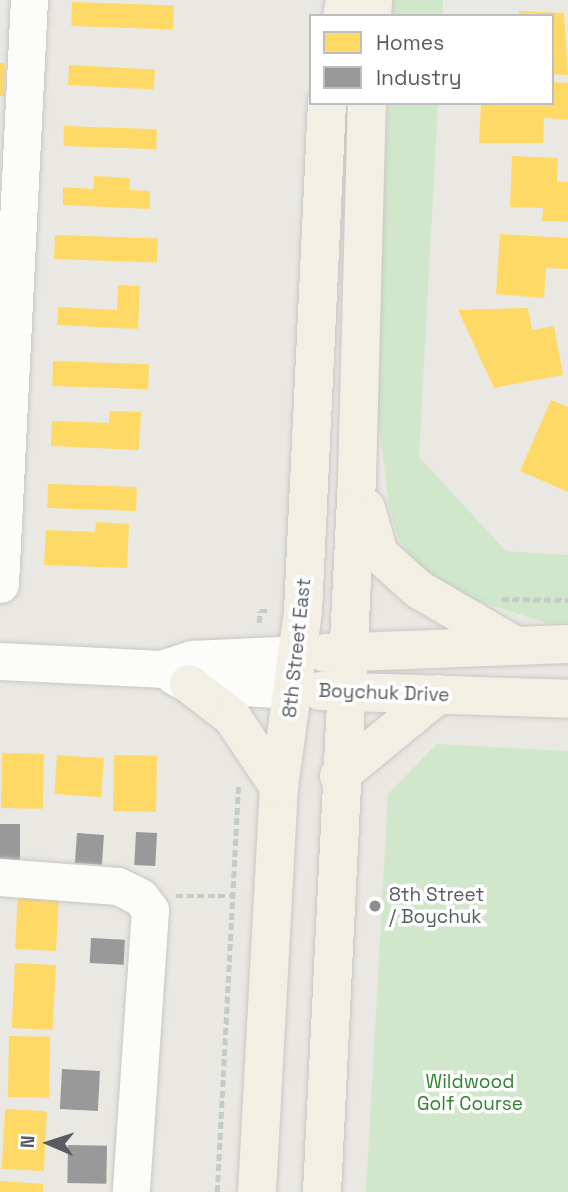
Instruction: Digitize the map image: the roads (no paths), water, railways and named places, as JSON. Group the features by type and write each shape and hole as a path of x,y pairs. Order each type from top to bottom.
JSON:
{"main road":[{"name":"8th Street East","path":"257,1192 279,788 303,611 327,105"},
{"path":"322,1192 339,776 349,652 357,479 367,105"},
{"path":"357,479 379,554 418,589 512,645"},
{"name":"Boychuk Drive","path":"296,672 349,652 568,644"},
{"name":"Boychuk Drive","path":"296,672 345,691 568,699"},
{"path":"175,676 232,717 279,788"},
{"path":"339,776 439,694"}],"street":[{"path":"0,584 10,196 29,0"},
{"name":"Boychuk Drive","path":"175,676 192,659 258,657 296,672"},
{"name":"Boychuk Drive","path":"0,661 175,676 296,672"},
{"path":"0,877 118,886 140,897 150,911 131,1192"}],"place":[{"name":"8th Street / Boychuk","path":"375,906"}],"park label":[{"name":"Wildwood Golf Course","path":"470,1093"}]}
